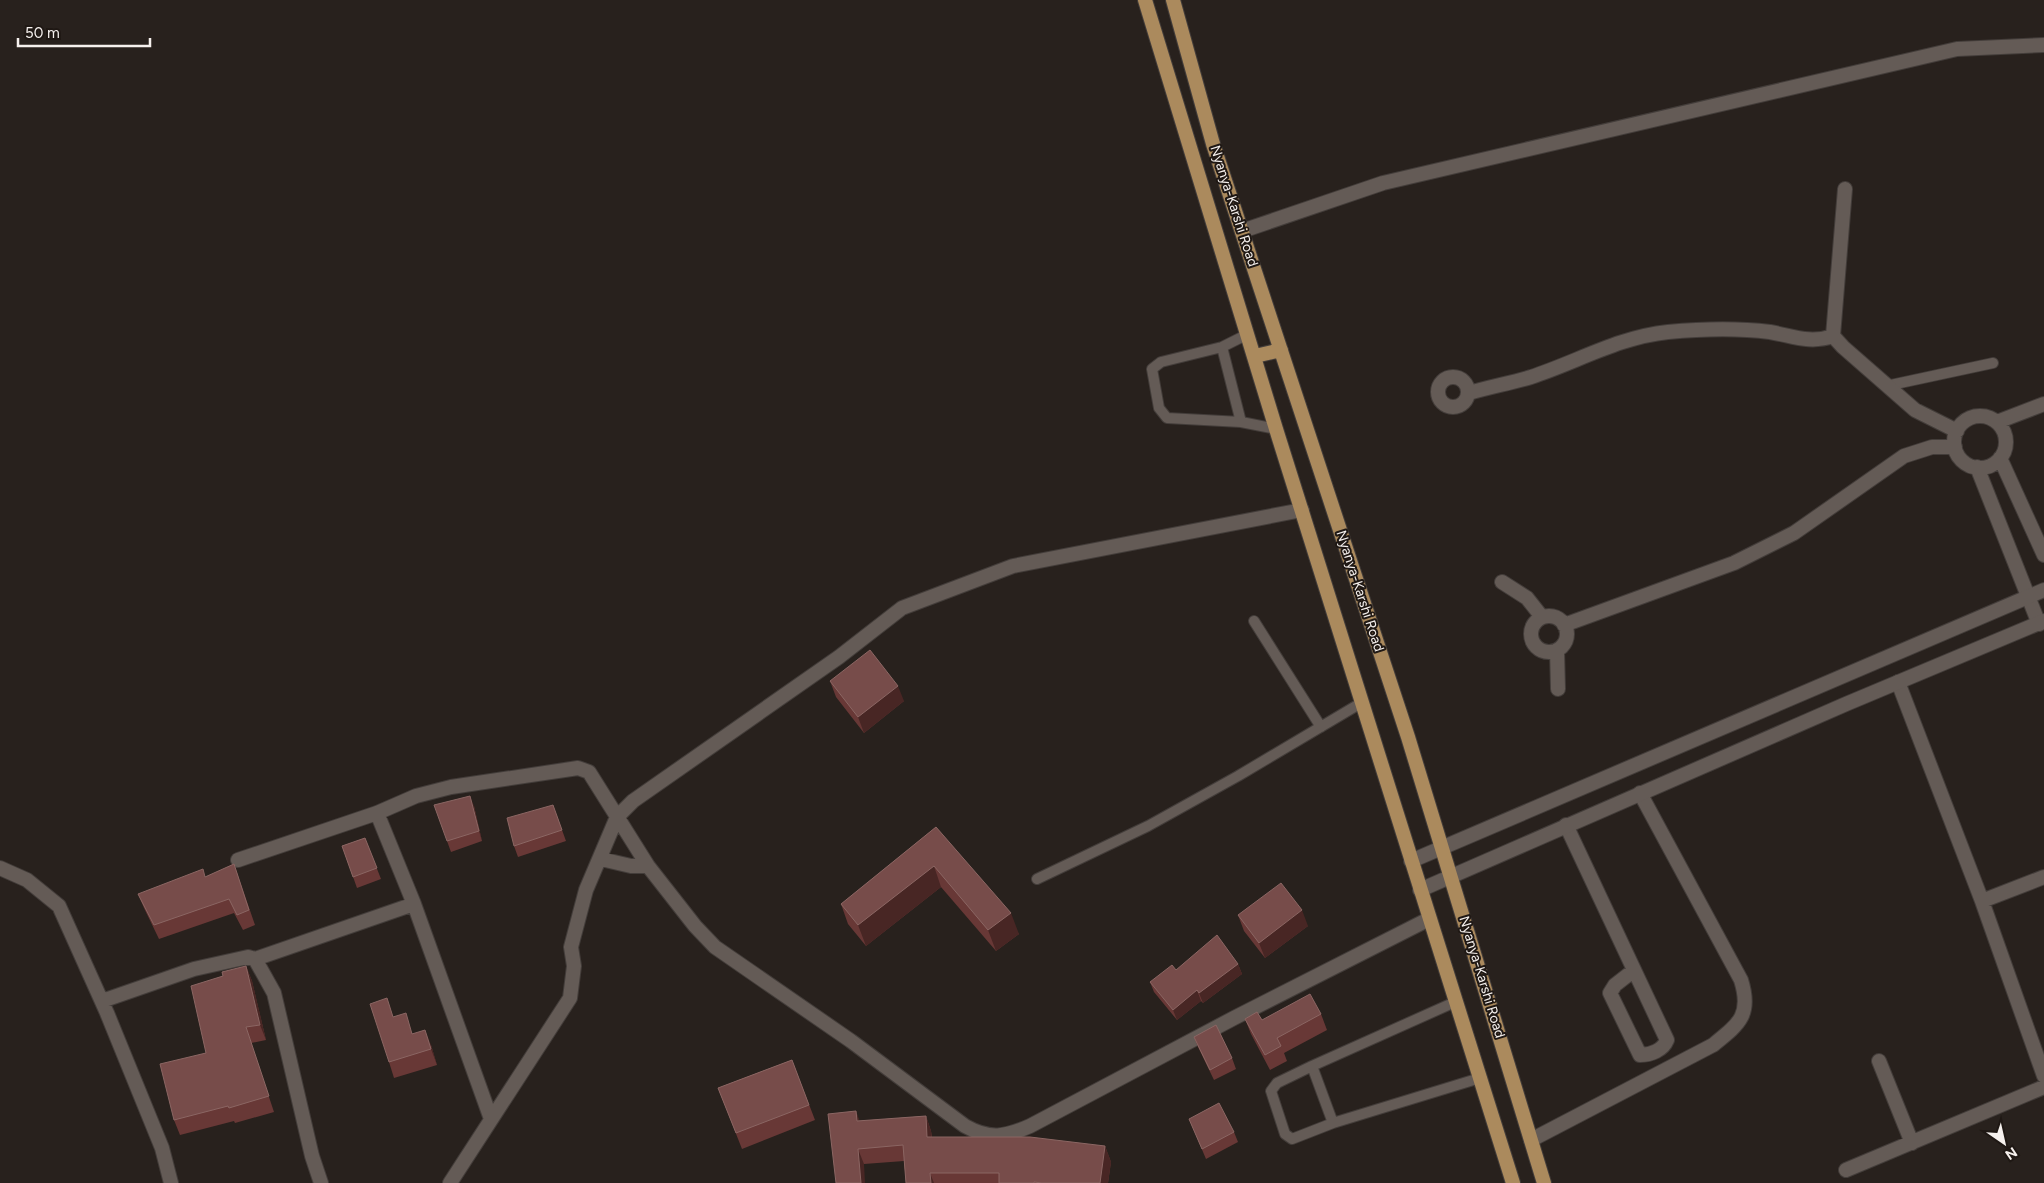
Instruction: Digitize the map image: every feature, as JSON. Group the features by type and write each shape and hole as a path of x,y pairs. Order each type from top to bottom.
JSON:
{"main road":[{"name":"Nyanya-Karshi Road","path":"1146,0 1410,861 1513,1183"},
{"name":"Nyanya-Karshi Road","path":"1173,0 1213,144 1408,737 1544,1183"},
{"path":"1255,356 1281,350"}],"street":[{"path":"1242,231 1383,183 1948,51 2044,45"},
{"path":"1833,336 1845,189"},
{"path":"1469,393 1532,376 1600,348 1667,332 1736,330 1771,332 1806,340 1820,340 1833,336"},
{"path":"1833,336 1886,386 1915,410 1957,431"},
{"path":"1997,422 2044,404"},
{"path":"1983,416 1997,422 2002,428 2006,443 2000,458 1991,465 1977,467 1963,461 1955,447 1957,431 1961,424 1975,417 1983,416"},
{"path":"1564,625 1734,563 1794,533 1904,456 1932,447 1955,447"},
{"path":"2000,458 2044,555"},
{"path":"1420,890 1450,875 1640,793 2042,622 2029,596 1977,467"},
{"path":"450,1183 570,998 574,966 571,947 586,890 617,817 633,801 839,657 902,608 1013,566 1302,510"},
{"path":"1502,582 1527,598 1542,618"},
{"path":"1410,861 2044,590"},
{"path":"1555,617 1564,625 1567,636 1561,647 1556,650 1551,652 1539,649 1532,640 1531,629 1542,618 1555,617"},
{"path":"1556,650 1558,689"},
{"path":"1898,682 1982,901 2044,1076"},
{"path":"238,860 377,813 416,796 450,787 578,768 589,772 648,866 695,926 715,947 851,1041 966,1126 979,1134 997,1136 1012,1134 1030,1126 1234,1018 1430,919"},
{"path":"1531,1140 1713,1045 1733,1029 1745,1010 1747,998 1741,980 1640,793"},
{"path":"377,813 414,904 491,1119"},
{"path":"1566,825 1667,1040 1664,1046 1648,1055 1640,1055 1610,993 1615,985 1633,971"},
{"path":"600,859 631,866 648,866"},
{"path":"0,868 27,880 59,906 102,1001 162,1148 172,1183"},
{"path":"1982,901 2044,877"},
{"path":"102,1001 194,969 248,957 255,959 414,904"},
{"path":"255,959 274,993 312,1156 321,1183"},
{"path":"1878,1062 1912,1142"},
{"path":"1846,1170 2044,1087"}],"lane":[{"path":"1248,334 1222,348 1161,362 1152,369 1159,408 1167,418 1241,422 1276,429"},
{"path":"1222,348 1241,422"},
{"path":"1886,386 1992,363"},
{"path":"1254,621 1321,727"},
{"path":"1037,879 1148,826 1238,776 1361,703"},
{"path":"1456,1002 1312,1066 1277,1083 1271,1091 1285,1134 1292,1139 1333,1123 1480,1078"},
{"path":"1312,1066 1333,1123"}],"building":[{"path":"870,650 898,686 858,717 830,681"},
{"path":"470,796 479,831 447,841 434,805"},
{"path":"553,805 562,830 514,846 507,818"},
{"path":"936,827 1011,913 988,930 934,866 858,925 841,904"},
{"path":"365,838 377,868 353,877 342,846"},
{"path":"234,864 249,910 237,915 229,899 154,925 138,894 203,869 205,877"},
{"path":"1281,883 1302,910 1259,943 1238,915"},
{"path":"1217,935 1238,964 1199,993 1197,990 1173,1010 1150,982 1172,965 1176,970"},
{"path":"246,966 260,1025 246,1027 269,1096 229,1108 228,1106 174,1120 160,1064 206,1053 191,986 223,976 222,972"},
{"path":"1310,994 1321,1014 1277,1038 1281,1046 1265,1055 1245,1019 1257,1012 1262,1020"},
{"path":"387,998 393,1017 406,1013 412,1034 425,1030 431,1049 389,1062 370,1004"},
{"path":"1216,1025 1232,1058 1210,1070 1194,1037"},
{"path":"792,1060 809,1105 736,1133 718,1088"},
{"path":"1219,1103 1234,1132 1202,1149 1189,1119"},
{"path":"856,1111 857,1121 926,1116 927,1137 1030,1137 1105,1146 1100,1183 999,1183 999,1173 930,1173 931,1183 906,1183 903,1145 858,1149 861,1183 836,1183 828,1114"}]}
